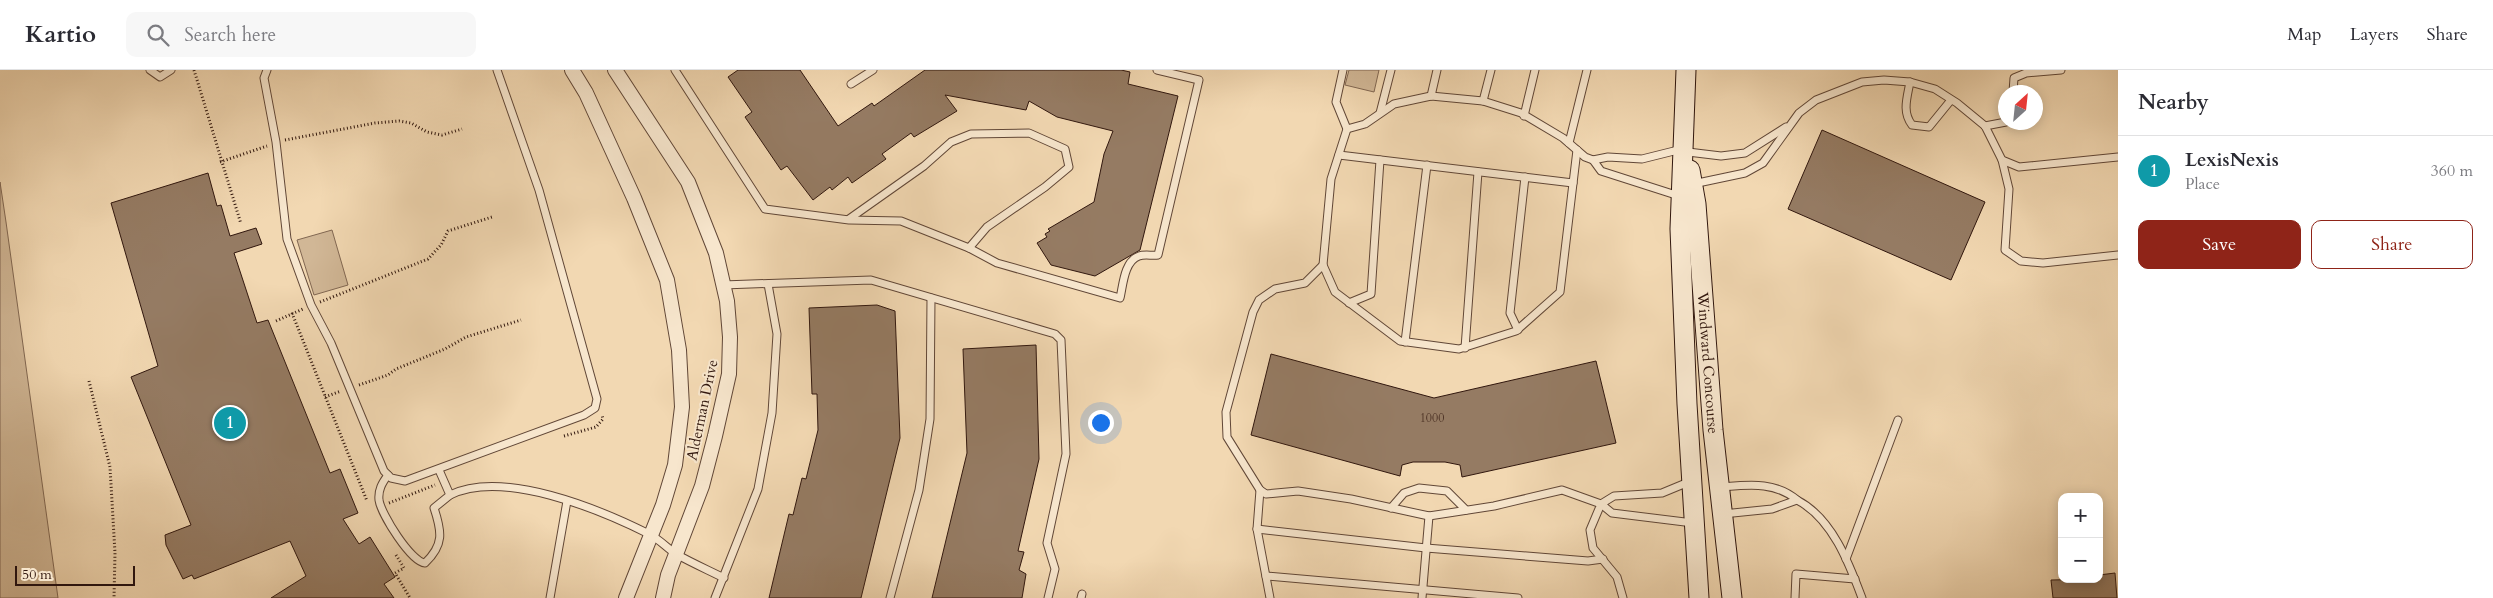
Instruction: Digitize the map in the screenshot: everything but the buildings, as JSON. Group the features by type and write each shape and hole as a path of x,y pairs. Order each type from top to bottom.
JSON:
{"street":[{"name":"Alderman Drive","path":"572,70 586,93 630,189 666,280 679,350 682,407 674,466 663,505 626,598"},
{"name":"Alderman Drive","path":"615,70 688,182 716,253 723,285 730,337 729,374 702,486 676,554 663,598"},
{"name":"Windward Concourse","path":"1686,70 1684,127 1687,191 1732,598"},
{"name":"Windward Concourse","path":"1687,191 1680,229 1686,385 1699,598"}],"lane":[{"path":"150,70 160,76 171,70"},
{"path":"267,70 264,78 276,142 287,239 311,305 350,388 384,471 388,475 405,481 584,415 595,408 597,399 539,190 497,70"},
{"path":"675,70 765,209 849,220 901,221 969,248 997,263 1120,298 1126,271 1131,262 1138,256 1158,255 1199,80 1157,70"},
{"path":"851,84 873,70"},
{"path":"1343,70 1336,102 1347,129 1331,179 1323,265 1335,292 1400,341 1459,349 1465,348 1518,330 1560,292 1577,150"},
{"path":"1380,113 1391,70"},
{"path":"1431,96 1437,70"},
{"path":"1483,101 1491,70"},
{"path":"1524,116 1536,70"},
{"path":"1569,143 1587,70"},
{"path":"2014,85 2014,78 2026,74 2061,70"},
{"path":"1347,129 1365,124 1394,104 1431,96 1483,101 1524,116 1593,160 1601,171 1665,190 1687,191 1745,173 1763,163 1799,113 1816,100 1862,82 1884,80 1910,82 1934,89 1985,126 2002,160 2009,189 2005,250 2021,261 2043,263 2118,255"},
{"path":"1910,82 1905,108 1907,118 1912,125 1929,127 1951,100"},
{"path":"1593,160 1608,157 1642,159 1685,151 1721,156 1745,153 1790,124"},
{"path":"1985,126 1998,124"},
{"path":"849,220 924,166 951,142 971,134 1029,133 1065,149 1069,167 1045,187 987,227 969,248"},
{"path":"1339,155 1574,183"},
{"path":"2002,160 2019,167 2118,157"},
{"path":"1350,303 1371,294 1380,160"},
{"path":"1405,342 1427,166"},
{"path":"1465,348 1478,172"},
{"path":"1518,330 1510,313 1525,177"},
{"path":"1323,265 1305,283 1275,289 1259,300 1253,312 1226,412 1227,437 1260,490 1266,494 1298,491 1429,516 1562,490 1600,504 1612,513 1694,524"},
{"path":"723,285 871,280 1055,334 1061,340 1066,454 1047,543 1055,569 1048,598"},
{"path":"715,598 758,489 772,413 777,334 768,284"},
{"path":"890,598 918,490 930,419 930,298"},
{"path":"1846,559 1898,420"},
{"path":"439,470 450,495"},
{"path":"388,475 380,485 380,506 402,542 420,562 425,563 436,552 440,540 440,526 434,508 450,495 461,490 506,487 531,489 567,501 651,535 676,554 724,578"},
{"path":"1623,598 1617,577 1593,548 1590,530 1600,504 1614,496 1662,493 1692,481"},
{"path":"1720,487 1757,485 1773,487 1786,491 1816,513 1846,559 1862,598"},
{"path":"1391,508 1404,493 1419,488 1448,491 1466,510"},
{"path":"1260,490 1258,529 1270,598"},
{"path":"1723,514 1772,509 1797,500"},
{"path":"550,598 567,501"},
{"path":"1422,598 1429,516"},
{"path":"1258,529 1426,548 1588,561 1602,559"},
{"path":"1795,598 1796,574 1855,579"},
{"path":"1266,576 1518,598"}],"path":[{"path":"194,70 220,162 241,224"},
{"path":"220,162 276,142 376,123 399,120 411,123 426,132 442,134 462,129"},
{"path":"276,321 311,305 428,259 441,245 448,231 492,217"},
{"path":"292,313 368,503"},
{"path":"326,397 388,375 396,369 445,349 466,337 522,320"},
{"path":"89,381 110,467 115,553 114,598"},
{"path":"394,552 404,568 395,573 410,598"}],"shaded area":[{"path":"1349,70 1379,70 1374,92 1345,85"},
{"path":"0,182 6,222 58,598 0,598"},
{"path":"332,230 348,285 314,295 297,240"}],"place":[{"name":"LexisNexis","path":"230,423"}]}
